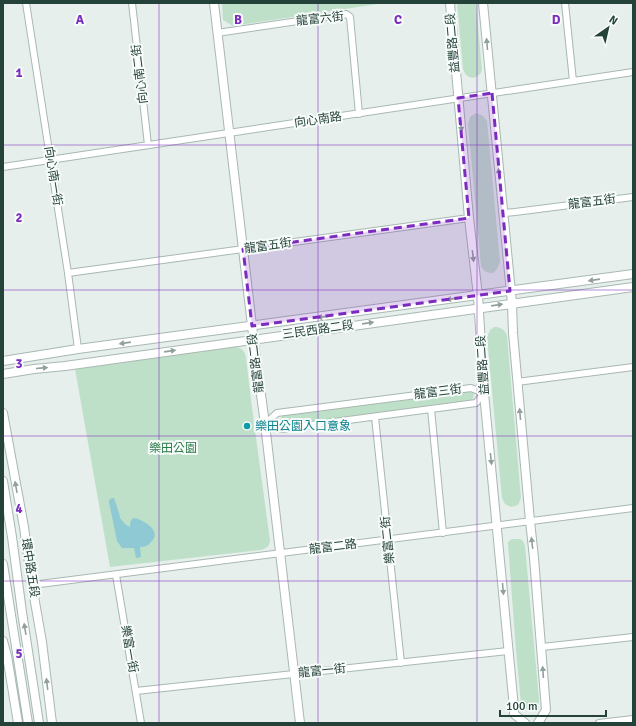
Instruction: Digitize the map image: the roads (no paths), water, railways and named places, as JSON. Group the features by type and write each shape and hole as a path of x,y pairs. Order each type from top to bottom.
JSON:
{"street":[{"name":"向心南一街","path":"26,3 68,273 78,350"},
{"name":"向心南二街","path":"132,3 148,145"},
{"name":"龍富路二段","path":"214,3 300,723"},
{"name":"益豐路二段","path":"450,3 469,218 478,296 484,393 514,714 525,723"},
{"path":"483,3 504,212 512,318 542,648 546,710 538,723"},
{"path":"565,3 573,80"},
{"name":"龍富六街","path":"217,33 346,14 350,17 359,114"},
{"name":"向心南路","path":"3,167 633,72"},
{"name":"龍富五街","path":"504,212 515,212 633,197"},
{"name":"龍富五街","path":"68,273 469,218"},
{"name":"三民西路二段","path":"3,361 633,274"},
{"name":"三民西路二段","path":"3,374 633,286"},
{"path":"518,382 633,367"},
{"name":"龍富三街","path":"471,388 484,393 476,403 281,429 265,424 277,414 471,388"},
{"path":"431,409 443,533"},
{"name":"環中路五段","path":"3,413 24,527 42,642 52,723"},
{"name":"樂富二街","path":"375,417 401,663"},
{"name":"環中路五段","path":"3,480 39,723"},
{"name":"龍富二路","path":"32,585 633,508"},
{"path":"3,564 28,723"},
{"name":"樂富一街","path":"116,575 141,723"},
{"path":"542,648 633,637"},
{"path":"3,641 7,656 18,723"},
{"name":"龍富一街","path":"136,691 508,651"},
{"path":"600,723 633,719"}],"water":[{"path":"114,498 120,518 126,525 130,527 131,520 133,518 137,519 150,526 155,534 154,538 149,544 140,547 141,557 136,558 134,548 122,548 117,541 109,502 110,499"}],"place":[{"name":"樂田公園入口意象","path":"247,426"}],"park label":[{"name":"樂田公園","path":"173,448"}]}
